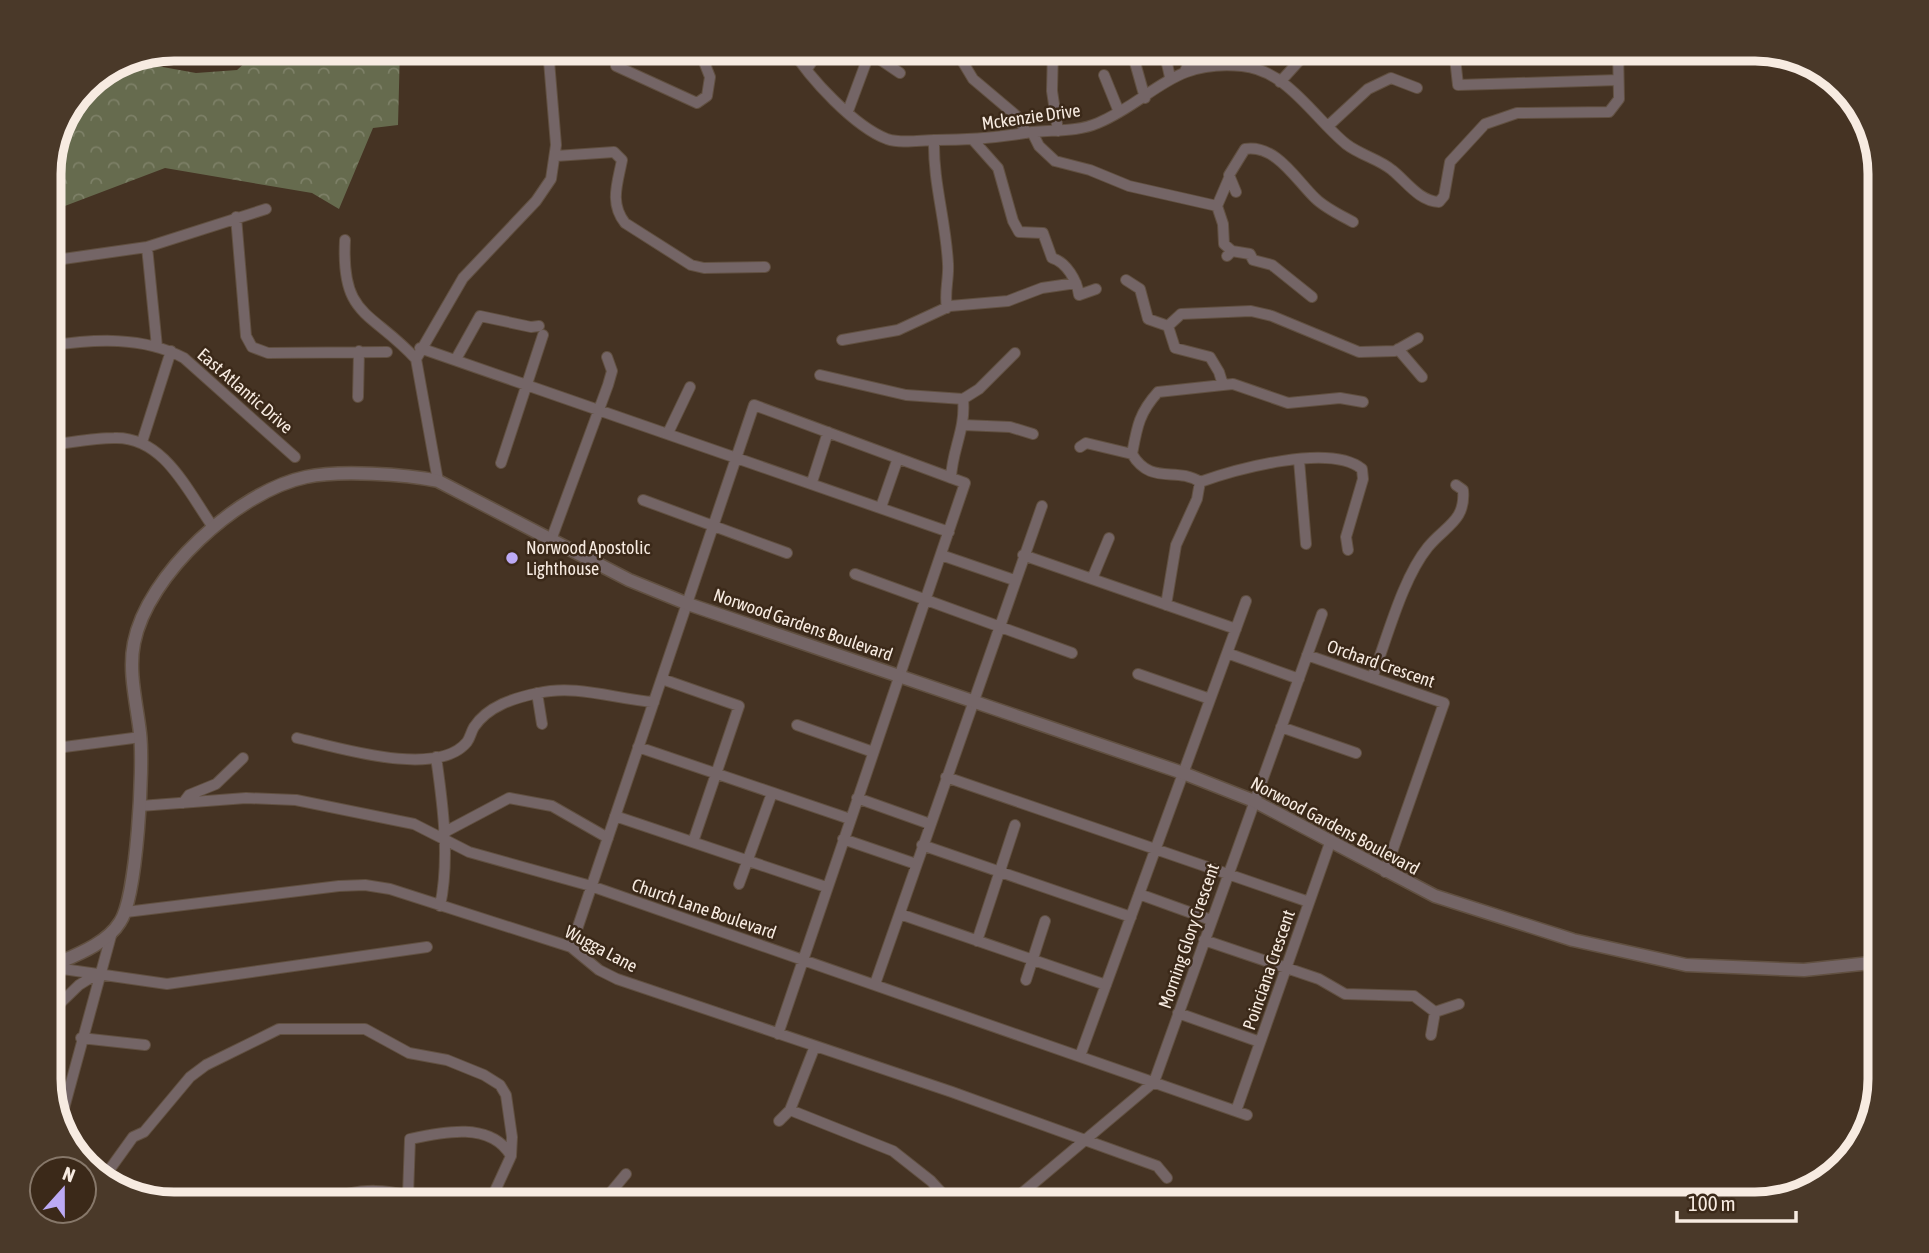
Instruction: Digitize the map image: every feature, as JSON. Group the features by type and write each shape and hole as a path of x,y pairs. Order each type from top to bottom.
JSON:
{"street":[{"path":"438,481 416,359 420,348 474,262 536,201 551,178 556,156 549,61"},
{"path":"616,66 697,103 707,96 710,77 704,61"},
{"name":"Mckenzie Drive","path":"801,61 862,125 890,140 974,141 1097,124 1145,97 1170,77 1185,71 1243,66 1260,70 1280,82 1299,96 1347,145 1387,166 1429,202 1439,202 1444,196 1450,162 1485,124 1517,113 1600,114 1616,105 1618,80"},
{"path":"807,69 812,61"},
{"path":"848,111 866,61"},
{"path":"884,61 900,73"},
{"path":"964,61 973,79 1018,118 1039,146 1055,161 1090,170 1129,186 1217,206"},
{"path":"1053,61 1052,91 1058,131"},
{"path":"1135,61 1145,97"},
{"path":"1167,61 1170,77"},
{"path":"1185,71 1190,61"},
{"path":"1280,82 1300,61"},
{"path":"1455,61 1458,85 1618,80 1618,61"},
{"path":"1104,75 1119,112"},
{"path":"1328,126 1368,89 1391,78 1416,88"},
{"path":"934,140 933,170 943,215 948,268 945,298 947,308"},
{"path":"974,141 998,168 1019,232 1043,233 1052,258 1061,260 1076,283 1079,295 1096,289"},
{"path":"1312,297 1272,265 1253,260 1250,254 1230,254 1224,244 1223,224 1217,206 1231,169 1245,149 1261,150 1291,170 1313,197 1353,222"},
{"path":"556,156 614,152 620,154 622,160 615,196 619,215 625,223 679,259 704,268 765,267"},
{"path":"1229,178 1236,192"},
{"path":"61,259 147,247 267,209"},
{"path":"236,217 246,336 252,347 268,353 387,352"},
{"path":"345,240 344,265 351,295 358,309 396,338 416,359"},
{"path":"147,247 157,346"},
{"path":"1126,280 1140,289 1148,319 1168,326"},
{"path":"842,340 898,330 947,308 1008,301 1042,288 1076,283"},
{"path":"1168,326 1181,314 1251,311 1272,316 1359,352 1398,349 1418,338"},
{"path":"456,359 480,316 541,330 529,385 501,463"},
{"path":"1168,326 1175,348 1210,357 1223,384"},
{"name":"East Atlantic Drive","path":"61,345 109,340 157,346 172,351 184,358 295,457"},
{"path":"420,348 812,482 949,532"},
{"path":"1398,349 1407,361 1423,372"},
{"path":"142,442 172,351"},
{"path":"358,397 359,351"},
{"path":"820,375 906,395 963,399 979,389 1014,353"},
{"path":"551,540 612,371 607,357"},
{"path":"1348,550 1346,537 1358,503 1363,469 1356,464 1334,460 1299,460 1232,471 1200,482 1190,477 1152,473 1139,465 1132,454 1143,410 1158,392 1233,384 1288,403 1340,398 1363,402"},
{"path":"668,433 690,387"},
{"path":"951,478 951,464 963,425 963,399"},
{"path":"571,947 754,405 965,483 778,1034"},
{"path":"963,425 1010,427 1033,435"},
{"path":"812,482 828,432"},
{"path":"61,444 115,438 142,442 165,459 213,527"},
{"path":"1080,447 1086,443 1117,453 1132,454"},
{"path":"881,507 898,458"},
{"path":"1299,460 1306,544"},
{"name":"Norwood Gardens Boulevard","path":"61,961 93,946 112,932 126,912 143,770 133,646 140,619 176,562 213,527 255,499 305,477 413,476 438,481 629,580 688,604 1183,773 1254,801 1331,840 1385,872 1435,896 1480,912 1598,947 1686,965 1804,970 1868,963"},
{"path":"1166,604 1176,545 1197,499 1200,482"},
{"path":"1372,678 1407,587 1427,548 1461,514 1464,505 1463,490 1456,485"},
{"path":"643,500 788,554"},
{"path":"875,984 1042,506"},
{"path":"1092,579 1109,538"},
{"path":"941,555 1014,580"},
{"path":"1023,555 1236,629"},
{"path":"855,574 1072,653"},
{"path":"1080,1056 1246,601"},
{"name":"Morning Glory Crescent","path":"1154,1082 1322,614"},
{"path":"1227,653 1298,679"},
{"name":"Orchard Crescent","path":"1307,655 1444,703 1422,773 1385,872"},
{"path":"1138,674 1210,699"},
{"path":"662,679 739,706 693,842"},
{"path":"297,738 386,758 436,757 453,752 468,742 473,728 488,712 537,693 576,689 617,699 654,702"},
{"path":"537,693 542,724"},
{"path":"797,725 873,752"},
{"path":"1281,727 1356,753"},
{"path":"61,747 141,737"},
{"path":"638,747 850,819"},
{"path":"436,757 443,806 444,877 440,906"},
{"path":"183,803 189,795 216,784 243,758"},
{"path":"946,776 1309,902"},
{"path":"739,884 772,793"},
{"name":"Church Lane Boulevard","path":"140,806 246,798 296,800 414,824 443,836 469,852 591,886 1247,1115"},
{"path":"857,798 930,824"},
{"path":"443,836 495,804 518,799 552,806 608,838"},
{"path":"615,816 826,887"},
{"path":"977,941 1016,825"},
{"path":"843,839 916,864"},
{"name":"Poinciana Crescent","path":"1236,1111 1331,840"},
{"path":"922,845 1131,917"},
{"name":"Wugga Lane","path":"126,912 365,885 390,889 571,947 599,970 617,979 1088,1141 1157,1166 1167,1178"},
{"path":"1139,894 1211,920"},
{"path":"900,914 1106,985"},
{"path":"1026,980 1045,922"},
{"path":"65,1107 76,1070 81,1038 112,932"},
{"path":"1203,940 1285,970 1319,979 1345,994 1413,996 1436,1012"},
{"path":"61,969 148,984 177,984 427,947"},
{"path":"61,1002 79,985 98,975"},
{"path":"1436,1012 1459,1004"},
{"path":"1431,1035 1436,1012"},
{"path":"1178,1013 1260,1042"},
{"path":"109,1171 133,1138 144,1132 190,1077 279,1029 365,1029 409,1053 447,1060 499,1084 506,1095 512,1137 510,1156 494,1192"},
{"path":"81,1038 145,1045"},
{"path":"779,1121 790,1110 815,1046"},
{"path":"1024,1192 1088,1141 1154,1082"},
{"path":"790,1110 893,1150 941,1192"},
{"path":"408,1192 410,1139 445,1131 473,1132 504,1145 510,1156"},
{"path":"611,1192 626,1174"},
{"path":"346,1192 398,1192"}],"green space":[{"path":"247,61 400,61 398,125 373,128 339,209 312,193 165,168 61,207 61,167 65,145 73,124 85,105 100,89 118,76 149,65 196,73 237,70"}],"place":[{"name":"Norwood Apostolic Lighthouse","path":"512,558"}]}
